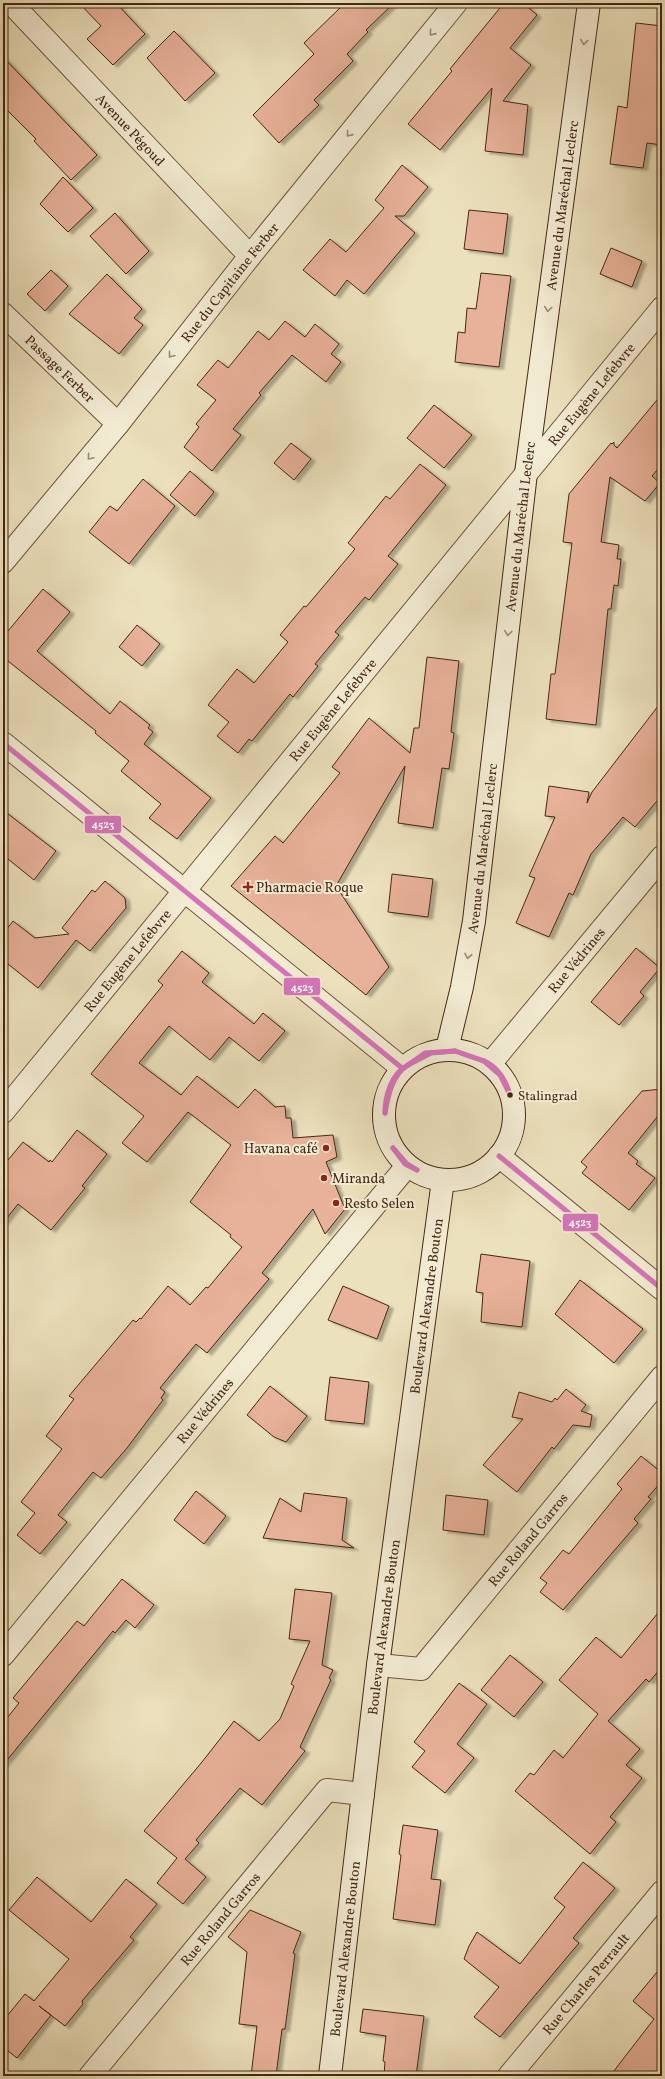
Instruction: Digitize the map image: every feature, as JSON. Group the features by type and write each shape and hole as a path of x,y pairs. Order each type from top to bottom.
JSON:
{"street":[{"name":"Avenue Pégoud","path":"11,3 250,256"},
{"name":"Rue du Capitaine Ferber","path":"3,562 118,424 250,256 456,3"},
{"name":"Avenue du Maréchal Leclerc","path":"447,1049 462,987 474,921 526,473 590,3"},
{"name":"Rue Eugène Lefebvre","path":"3,1112 662,308"},
{"name":"Passage Ferber","path":"3,314 118,424"},
{"path":"3,743 184,892 402,1068"},
{"name":"Rue Védrines","path":"490,1064 662,857"},
{"path":"447,1049 470,1053 490,1064 504,1079 512,1098 514,1118 510,1138 499,1156 488,1167 474,1175 459,1179 444,1180 425,1176 407,1166 395,1153 387,1136 383,1119 385,1100 391,1083 402,1068 415,1058 430,1052 447,1049"},
{"path":"499,1156 662,1289"},
{"name":"Rue Védrines","path":"3,1655 407,1166"},
{"name":"Boulevard Alexandre Bouton","path":"330,2076 378,1665 444,1180"},
{"name":"Rue Roland Garros","path":"378,1665 422,1669 662,1377"},
{"name":"Rue Roland Garros","path":"90,2076 328,1790 363,1794"},
{"name":"Rue Charles Perrault","path":"509,2076 662,1892"}],"building":[{"path":"79,3 116,3 145,34 113,65 87,39 101,26"},
{"path":"345,3 394,3 366,30 368,32 347,54 353,61 314,100 319,105 279,143 253,115 314,54 304,43"},
{"path":"504,3 523,3 537,15 510,48 531,65 503,101 528,105 523,155 485,151 492,88 440,150 408,124 452,71 450,69"},
{"path":"636,23 662,26 662,145 647,143 643,168 610,164 618,106 627,108"},
{"path":"174,31 215,73 185,101 147,58"},
{"path":"3,57 97,155 71,180 34,141 36,139 3,106"},
{"path":"402,165 428,187 404,216 395,216 415,233 364,294 347,280 335,296 303,270 330,239 346,252 384,208 375,200"},
{"path":"63,177 93,208 68,232 40,204"},
{"path":"469,210 508,214 503,254 464,249"},
{"path":"115,213 149,251 126,274 90,236"},
{"path":"611,248 642,261 632,287 600,274"},
{"path":"51,270 68,286 45,311 27,294"},
{"path":"481,273 511,276 499,367 455,362 458,332 465,333 467,308 476,309"},
{"path":"107,274 142,309 134,318 143,325 119,354 69,314"},
{"path":"285,321 305,337 315,324 339,344 331,354 341,362 326,382 292,355 259,393 261,395 233,429 241,435 212,471 184,447 199,427 196,424 216,400 197,385 218,360 228,368 258,331 269,340"},
{"path":"662,394 662,464 652,476 660,483 645,501 610,477 601,542 619,545 617,559 621,559 618,586 614,585 611,609 608,609 596,725 546,719 551,674 555,674 572,543 563,542 569,494 611,443 612,444 614,442 614,445 617,448"},
{"path":"434,405 472,435 444,468 407,438"},
{"path":"291,443 311,459 294,480 274,463"},
{"path":"420,464 446,485 388,556 398,564 369,600 365,597 335,632 339,635 315,664 318,666 293,697 290,694 252,741 249,739 238,753 217,736 229,722 208,705 237,669 254,683 288,642 280,635 355,549 348,543 386,496 390,499"},
{"path":"190,471 214,492 195,516 170,495"},
{"path":"143,479 175,506 129,564 89,532 110,506 117,511"},
{"path":"43,589 70,612 37,651 110,714 120,701 150,725 148,728 153,732 144,744 211,798 177,839 149,818 161,804 121,771 129,761 95,733 96,731 3,657 3,637"},
{"path":"137,625 160,644 142,666 119,647"},
{"path":"427,657 459,661 451,732 454,733 449,769 442,768 433,828 398,823 405,766 336,886 389,967 366,995 231,886 275,836 283,843 340,773 332,767 369,718 410,753 414,728 419,728"},
{"path":"662,701 662,795 635,827 623,817 591,854 573,895 569,893 549,937 516,923 535,878 529,876 555,817 545,816 549,786 589,792 587,803 592,792"},
{"path":"3,810 56,851 34,880 3,855"},
{"path":"392,874 433,879 428,917 388,912"},
{"path":"105,881 125,898 126,908 90,951 76,940 38,988 3,960 3,934 13,921 35,938 69,934 62,928 92,890 95,892"},
{"path":"636,948 660,968 640,992 644,996 619,1025 591,1002"},
{"path":"182,951 209,973 202,982 254,1024 263,1013 285,1031 259,1061 229,1037 210,1060 169,1026 139,1063 181,1095 197,1076 238,1108 255,1089 275,1107 285,1106 286,1118 291,1118 293,1138 333,1135 337,1157 326,1162 345,1209 325,1234 313,1209 262,1273 269,1279 207,1353 196,1344 160,1388 165,1392 161,1398 163,1400 127,1448 101,1478 93,1472 58,1515 67,1522 40,1554 17,1535 35,1513 21,1502 62,1449 46,1436 74,1399 69,1396 133,1320 136,1322 140,1318 141,1319 168,1286 190,1305 206,1287 208,1288 242,1247 230,1237 231,1235 190,1202 231,1145 188,1112 147,1162 122,1143 144,1116 91,1074 163,985 158,981"},
{"path":"662,1089 662,1111 628,1153 638,1161 636,1164 655,1178 629,1210 582,1173 587,1167 581,1162 642,1091"},
{"path":"77,1130 107,1154 82,1186 85,1188 51,1230 18,1204 3,1223 3,1166 23,1142 49,1162 50,1160 52,1162"},
{"path":"481,1254 530,1261 522,1327 481,1322 483,1293 476,1292"},
{"path":"580,1280 643,1329 614,1363 555,1314"},
{"path":"343,1286 389,1306 377,1339 328,1320"},
{"path":"330,1377 369,1382 364,1424 325,1420"},
{"path":"270,1386 307,1416 286,1442 274,1437 247,1415"},
{"path":"566,1389 586,1405 581,1411 592,1415 590,1427 573,1425 554,1449 552,1447 517,1492 483,1465 523,1419 512,1417 519,1392 552,1402 555,1398 557,1400"},
{"path":"641,1456 662,1473 662,1481 648,1497 651,1499 634,1519 638,1523 563,1610 540,1592 547,1583 540,1578 563,1550 569,1554 622,1489 617,1484"},
{"path":"196,1491 226,1516 204,1544 174,1520"},
{"path":"304,1493 347,1498 342,1540 354,1548 263,1538 280,1498 301,1512"},
{"path":"446,1495 488,1500 484,1535 443,1530"},
{"path":"122,1579 154,1605 135,1628 126,1620 115,1633 113,1631 3,1765 3,1723 19,1703 13,1698 77,1621 84,1626"},
{"path":"295,1589 332,1593 322,1665 333,1670 329,1678 331,1680 300,1747 305,1751 262,1805 240,1788 196,1840 199,1843 185,1859 206,1877 183,1904 157,1883 177,1858 144,1831 234,1721 259,1741 280,1719 294,1686 291,1684 310,1641 289,1639"},
{"path":"662,1608 662,1667 649,1682 646,1679 608,1721 640,1749 626,1765 642,1778 610,1817 616,1822 590,1854 515,1791 530,1773 534,1775 554,1750 563,1758 598,1714 559,1680 596,1637 621,1658"},
{"path":"510,1655 543,1682 514,1717 481,1690"},
{"path":"459,1683 487,1704 457,1744 474,1758 445,1793 412,1767 425,1751 414,1742"},
{"path":"403,1825 438,1830 431,1879 441,1880 435,1925 393,1919"},
{"path":"583,1862 615,1888 573,1938 579,1943 500,2037 474,2017 499,1987 464,1959 469,1946 477,1932 520,1964 565,1907 554,1898"},
{"path":"37,1877 91,1922 126,1879 157,1904 130,1937 134,1940 82,2001 83,2004 65,2026 51,2015 17,2058 3,2047 3,2021 25,1994 34,2001 69,1959 9,1910"},
{"path":"250,1910 301,1932 293,1953 295,1954 285,2029 282,2029 276,2076 251,2076 257,2026 239,2024 247,1952 228,1937"},
{"path":"662,1966 662,2076 610,2076 654,2019 633,2001"},
{"path":"363,2009 424,2016 416,2076 384,2076 385,2062 383,2061 386,2036 360,2032"}],"transit line":[{"name":"4523","path":"3,743 402,1068"},
{"name":"4523","path":"408,1065 425,1053 455,1051"},
{"name":"4523","path":"408,1065 431,1053 455,1051"},
{"name":"4523","path":"455,1051 484,1061"},
{"name":"4523","path":"455,1051 484,1061"},
{"name":"4523","path":"484,1061 501,1075 510,1095"},
{"name":"4523","path":"484,1061 500,1075 510,1095"},
{"name":"4523","path":"385,1113 386,1100 390,1086 397,1074 408,1065"},
{"name":"4523","path":"385,1113 389,1093 394,1080 408,1065"},
{"name":"4523","path":"393,1148 406,1163 417,1170"},
{"name":"4523","path":"393,1148 405,1164 417,1170"},
{"name":"4523","path":"499,1156 662,1289"}],"place":[{"name":"Pharmacie Roque","path":"248,887"},
{"name":"Stalingrad","path":"510,1095"},
{"name":"Havana café","path":"326,1148"},
{"name":"Miranda","path":"324,1178"},
{"name":"Resto Selen","path":"336,1203"}]}
